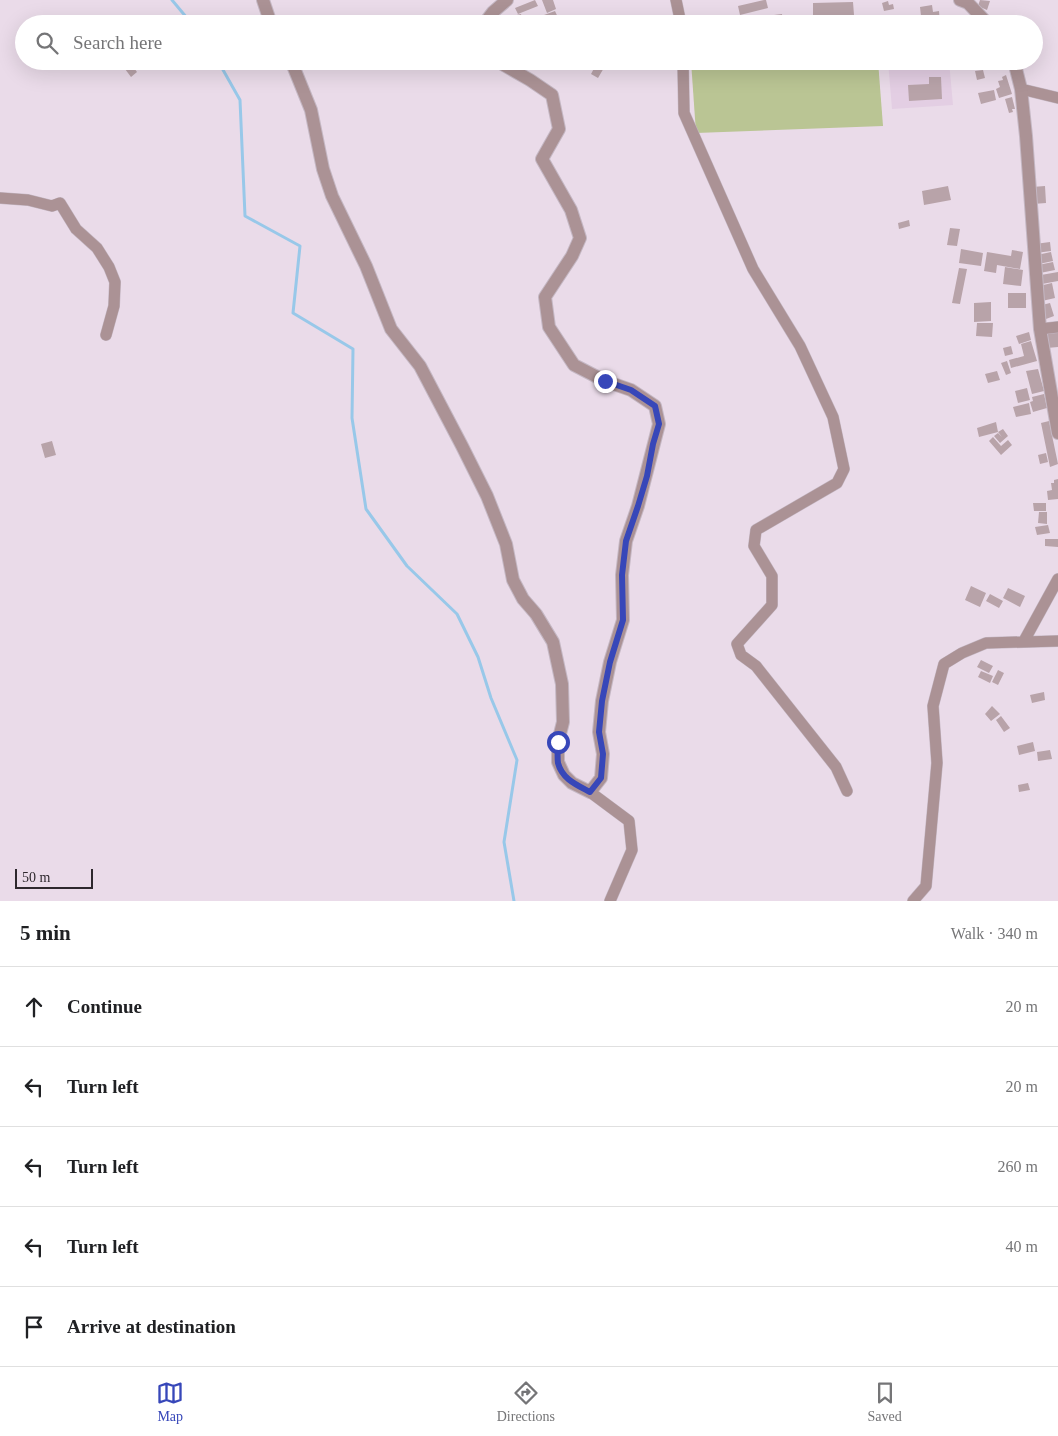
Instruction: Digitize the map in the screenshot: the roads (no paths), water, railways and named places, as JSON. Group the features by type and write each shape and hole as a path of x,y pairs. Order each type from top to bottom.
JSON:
{"street":[{"path":"263,0 268,15"},
{"path":"491,15 507,0"},
{"path":"676,0 678,15"},
{"path":"960,0 968,3 979,15"},
{"path":"295,70 311,110 323,169 332,196 366,266 391,329 420,366 487,496 506,544 513,580 523,599 536,614 553,642 562,684 563,722 558,742 558,762 564,775 572,783 590,792 629,821 632,850 610,901"},
{"path":"513,70 552,96 558,129 542,159 571,210 580,238 572,256 545,297 549,327 574,365 605,381 631,390 655,406 659,424 647,476 626,541 622,575 623,620 610,662 602,701 599,732 603,754 601,778 590,792"},
{"path":"683,70 684,113 752,269 800,346 833,417 844,469 837,483 756,530 754,546 772,576 772,605 737,644 741,655 756,666 836,767 847,791"},
{"path":"1016,70 1021,89 1026,136 1040,329 1058,433"},
{"path":"1021,89 1058,98"},
{"path":"0,198 28,200 52,206 60,203 76,229 98,248 115,282 114,306 106,335"},
{"path":"1040,329 1058,327"},
{"path":"1024,641 1058,579"},
{"path":"913,901 926,886 938,764 933,706 944,664 962,652 986,643 1058,641"}],"waterway":[{"path":"172,0 184,15"},
{"path":"223,70 240,100 245,216 300,246 293,313 353,349 352,418 366,509 407,566 457,614 478,657 491,698 517,760 504,842 514,901"}]}
